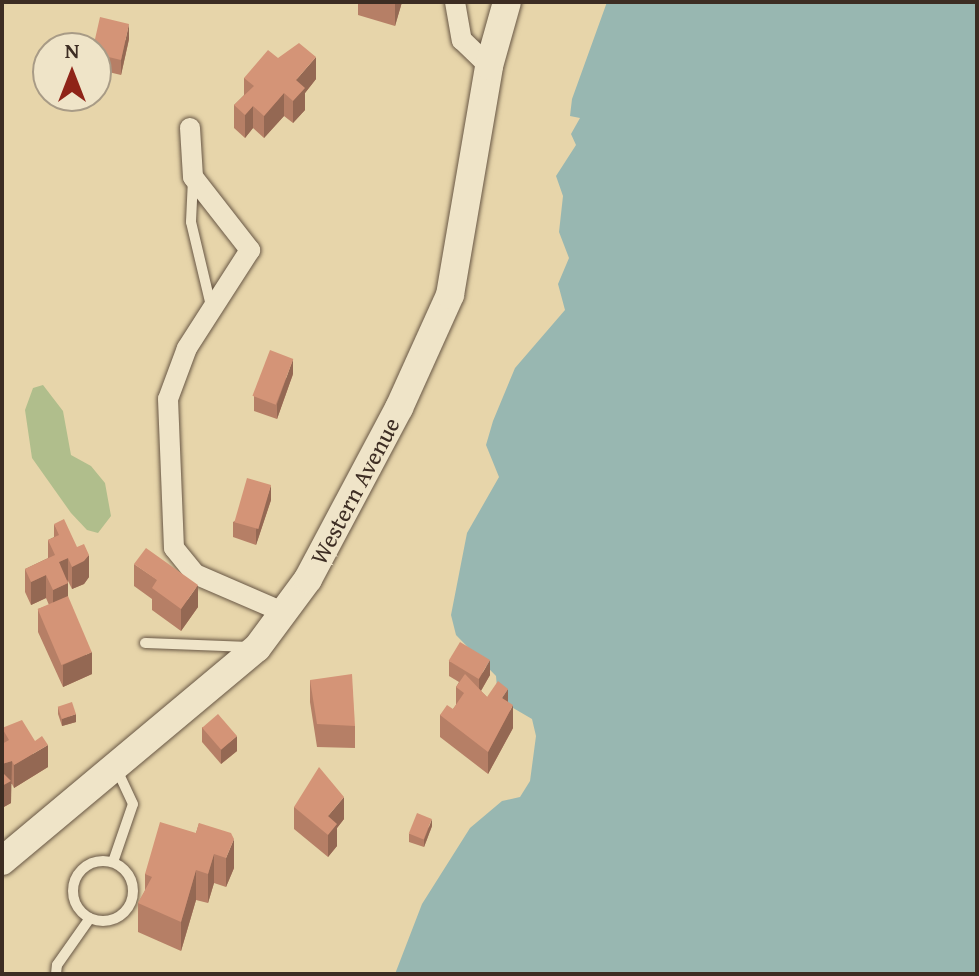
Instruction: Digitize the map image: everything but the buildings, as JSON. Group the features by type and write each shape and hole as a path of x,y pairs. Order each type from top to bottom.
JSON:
{"main road":[{"name":"Western Avenue","path":"2,861 257,648 285,613 399,408 450,295 489,66 507,2"}],"street":[{"path":"455,2 462,40 489,66"},
{"path":"190,128 193,177 250,250 211,306 176,375 165,417 174,548 195,574 285,613"}],"lane":[{"path":"193,177 191,222 211,306"},
{"path":"145,643 257,648"},
{"path":"113,862 133,804 115,766"},
{"path":"113,862 133,882 132,901 111,921 90,918 76,904 74,883 85,866 113,862"},
{"path":"56,974 57,965 90,918"}],"green space":[{"path":"43,385 63,411 71,455 91,466 105,483 111,516 98,533 87,530 71,513 32,458 25,410 33,388"}],"water":[{"path":"607,2 977,2 977,974 395,974 422,904 470,828 502,801 520,797 530,781 536,736 532,719 498,699 496,676 456,635 451,615 467,533 499,477 486,445 493,421 515,368 565,310 558,284 569,258 559,232 563,196 556,176 576,145 571,134 580,118 570,116 572,99"}]}
